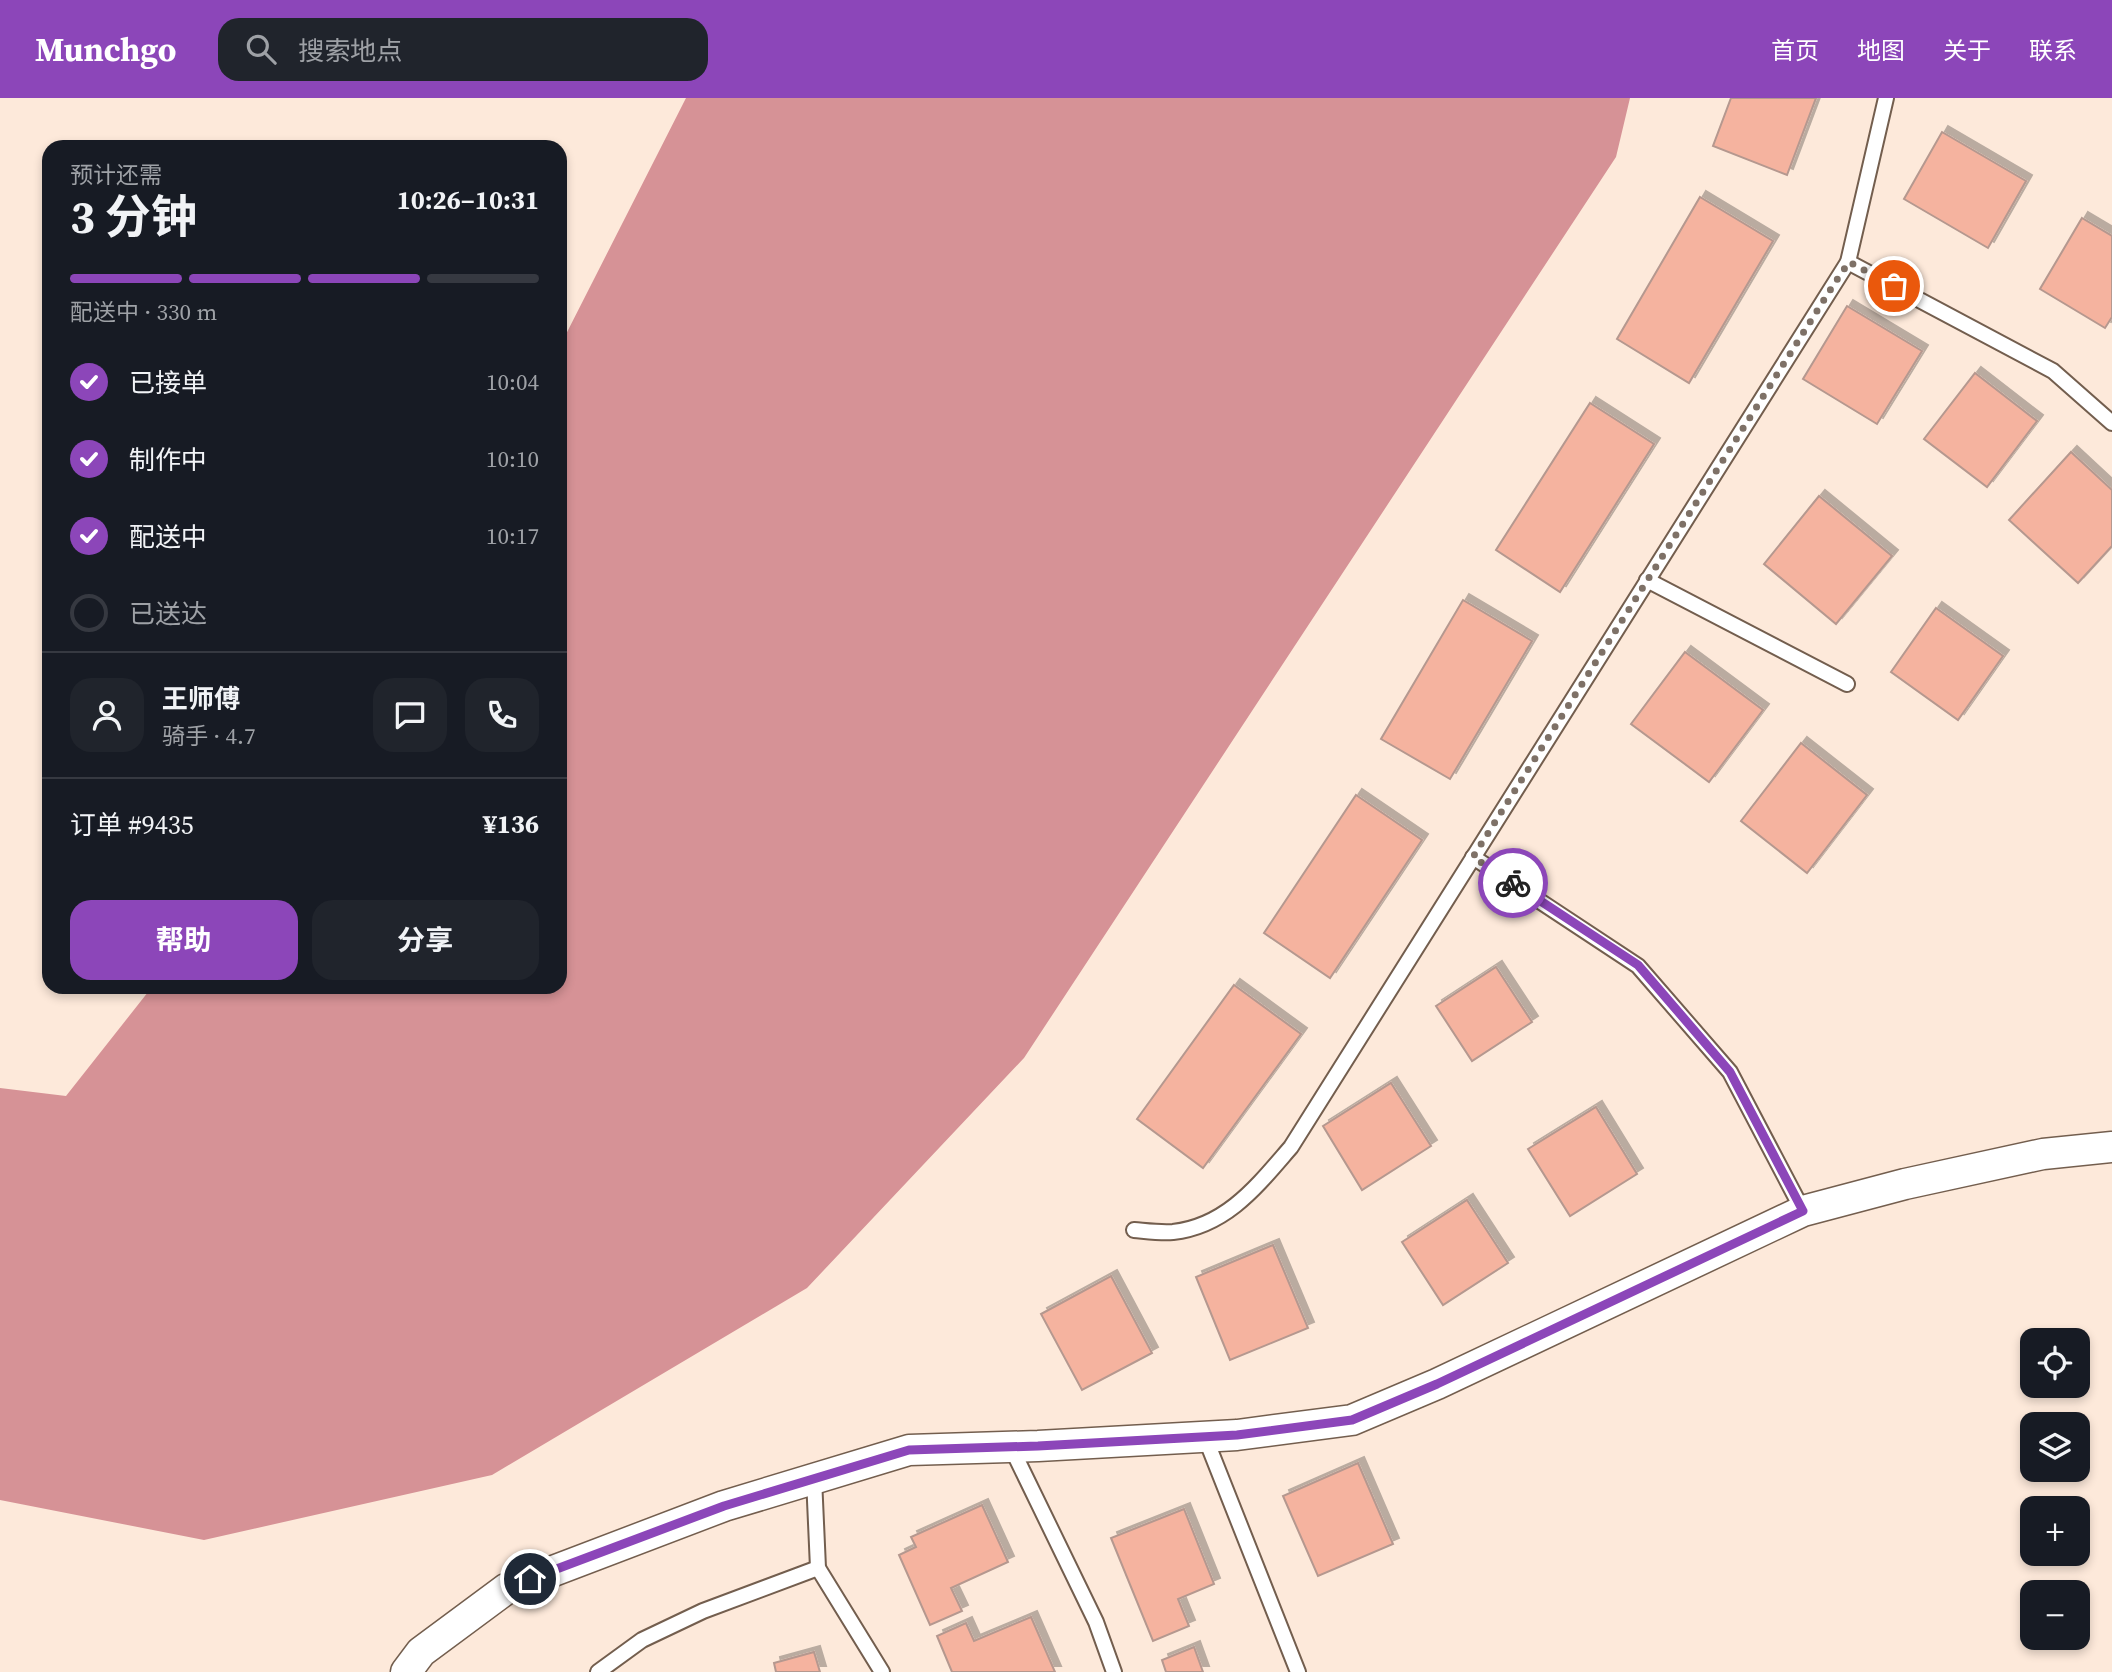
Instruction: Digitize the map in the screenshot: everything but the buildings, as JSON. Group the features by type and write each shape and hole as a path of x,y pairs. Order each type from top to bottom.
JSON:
{"street":[{"path":"406,1672 421,1652 506,1589 724,1506 814,1478 909,1450 1237,1435 1352,1420 1437,1384 1803,1211 1905,1184 2043,1154 2112,1147"}],"lane":[{"path":"1134,1230 1173,1232 1215,1219 1252,1193 1291,1147 1849,262 1886,98"},
{"path":"1849,262 2053,371 2112,423"},
{"path":"1647,580 1847,684"},
{"path":"1473,857 1638,965 1730,1072 1803,1211"},
{"path":"1205,1437 1298,1672"},
{"path":"1011,1447 1096,1622 1114,1672"},
{"path":"814,1478 818,1568 882,1672"},
{"path":"598,1672 654,1634 703,1611 818,1568"}],"shaded area":[{"path":"686,98 1630,98 1616,157 1024,1058 807,1288 492,1475 204,1540 0,1500 0,1088 66,1096 146,994 567,994 567,332"}],"way so far":[{"path":"1513,883 1473,857 1834,284 1849,262 1894,286"}],"route":[{"path":"530,1579 724,1506 909,1450 1237,1435 1352,1420 1437,1384 1803,1211 1730,1072 1638,965 1513,883"}]}
